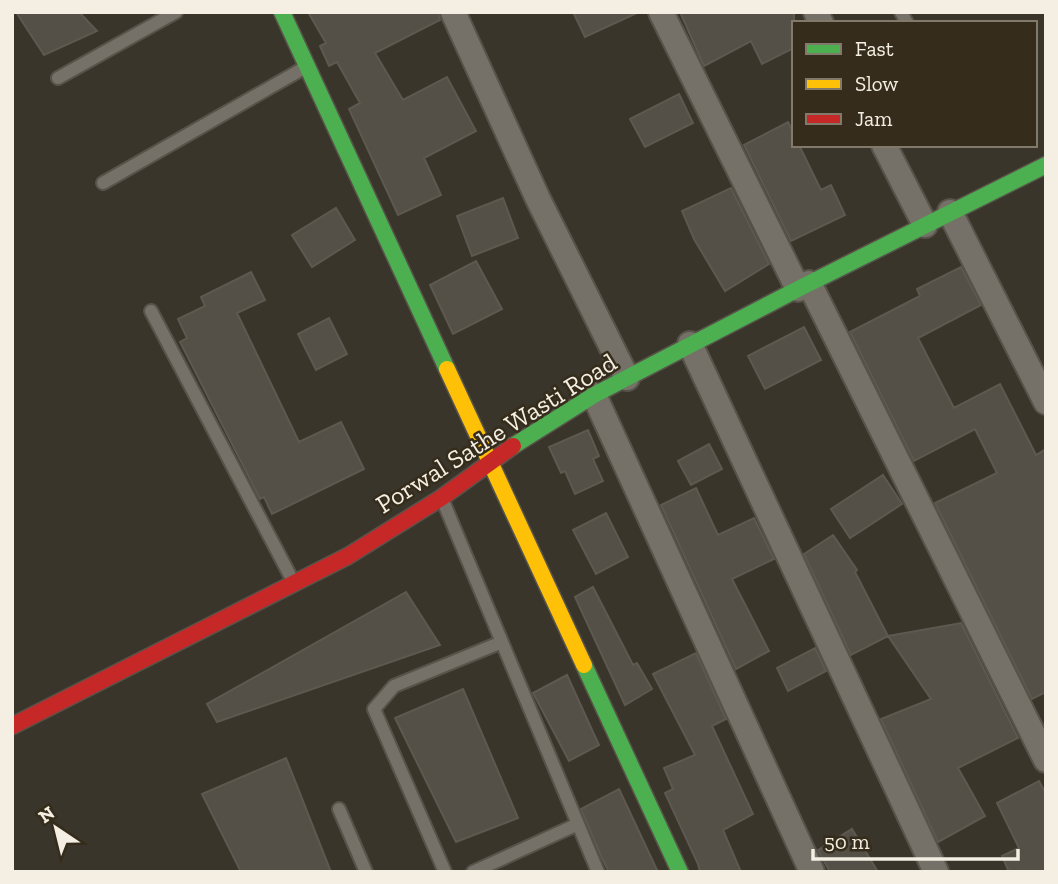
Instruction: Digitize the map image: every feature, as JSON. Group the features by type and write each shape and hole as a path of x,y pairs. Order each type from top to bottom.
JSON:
{"street":[{"path":"282,12 680,872"},
{"path":"453,12 538,199 627,378"},
{"path":"661,12 1046,760"},
{"path":"885,147 925,225"},
{"name":"Porwal Sathe Wasti Road","path":"12,726 348,556 441,498 490,461 594,395 803,286 1046,166"},
{"path":"950,212 1046,402"},
{"path":"691,344 936,872"},
{"path":"594,395 812,872"}],"lane":[{"path":"58,78 176,12"},
{"path":"103,183 307,66"},
{"path":"151,311 294,583"},
{"path":"441,498 598,872"},
{"path":"445,872 374,709 394,686 502,642"},
{"path":"339,809 366,872"},
{"path":"473,872 578,824"}],"building":[{"path":"16,12 79,12 97,31 44,55"},
{"path":"308,12 438,12 440,20 375,53 403,100 447,77 476,131 424,158 441,195 398,215 349,109 360,103 337,62 329,66 320,46 326,43"},
{"path":"573,12 639,12 585,37"},
{"path":"680,12 794,12 792,49 762,64 751,41 704,66"},
{"path":"679,94 693,123 645,147 630,119"},
{"path":"788,122 792,130 792,147 800,147 821,190 831,185 845,215 791,241 744,145"},
{"path":"731,188 769,264 725,291 694,239 682,211"},
{"path":"503,198 518,238 472,256 457,216"},
{"path":"336,208 355,240 312,267 292,235"},
{"path":"476,261 502,309 453,334 430,285"},
{"path":"961,267 981,305 918,338 954,408 1000,384 1036,455 1046,449 1046,692 1032,699 935,503 997,473 975,429 914,461 850,332 920,296 917,289"},
{"path":"251,272 265,300 237,313 299,442 341,422 364,469 272,514 264,497 260,499 180,342 187,338 178,319 205,306 201,297"},
{"path":"329,318 347,354 316,370 298,334"},
{"path":"804,327 821,360 765,389 748,356"},
{"path":"588,430 599,456 593,459 603,481 575,494 565,471 561,473 549,447"},
{"path":"709,444 722,469 691,485 678,461"},
{"path":"883,475 902,504 850,538 831,509"},
{"path":"696,488 718,535 754,518 774,559 732,579 769,651 736,669 661,505"},
{"path":"606,513 628,557 596,574 573,530"},
{"path":"833,535 857,570 855,572 888,636 851,655 804,554"},
{"path":"593,587 633,665 637,663 652,689 625,705 575,597"},
{"path":"406,592 440,645 217,722 207,704"},
{"path":"961,623 1018,738 958,768 985,816 938,842 881,719 931,699 888,636"},
{"path":"815,648 826,671 788,691 777,668"},
{"path":"696,653 726,719 712,726 753,814 723,830 741,872 700,872 665,793 673,789 664,768 695,755 653,674"},
{"path":"567,675 599,745 569,761 533,693"},
{"path":"463,689 518,818 456,842 395,718"},
{"path":"286,758 331,872 241,872 202,794"},
{"path":"1039,781 1046,794 1046,872 1009,872 1002,856 1019,848 997,803"},
{"path":"619,789 658,872 609,872 601,856 581,809"},
{"path":"852,829 878,872 830,872 818,850"}],"traffic: fast":[{"path":"282,12 447,369"},
{"path":"513,446 594,395 1046,165"},
{"path":"584,665 680,872"}],"traffic: slow":[{"path":"447,369 584,665"}],"traffic: jam":[{"path":"12,726 348,556 441,498 513,446"}]}
